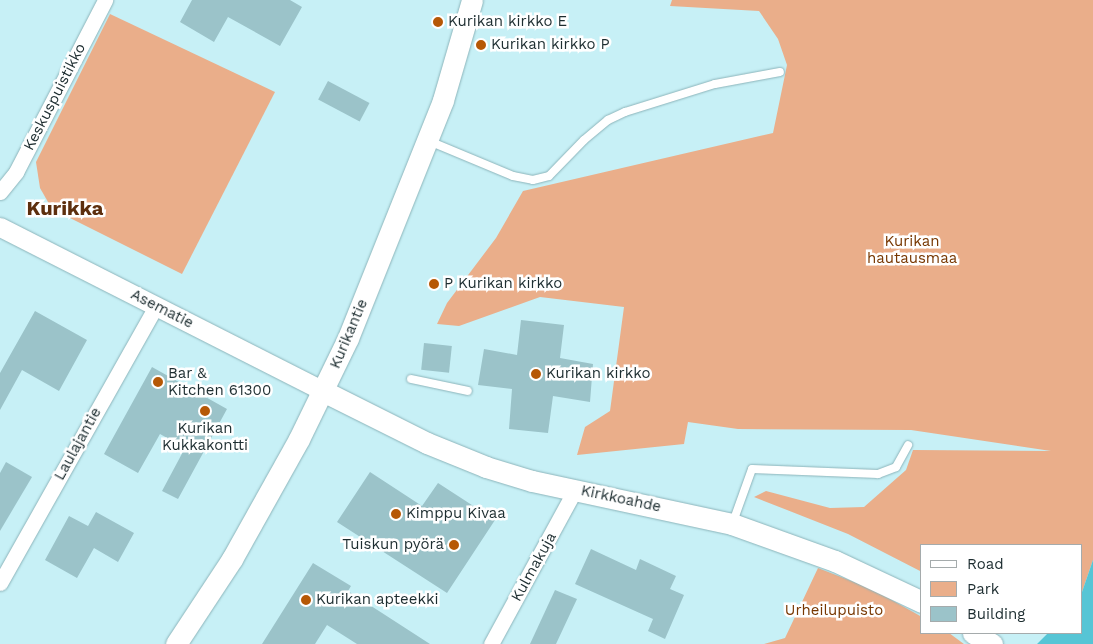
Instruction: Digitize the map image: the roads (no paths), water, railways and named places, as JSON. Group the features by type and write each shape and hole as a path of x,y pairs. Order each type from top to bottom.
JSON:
{"main road":[{"name":"Kurikantie","path":"176,644 232,559 324,391 443,100 472,0"},
{"name":"Kirkkoahde","path":"324,391 427,443 486,467 575,490 732,524 835,561 920,601"}],"street":[{"name":"Keskuspuistikko","path":"0,192 16,172 105,0"},
{"name":"Asematie","path":"0,227 324,391"},
{"name":"Laulajantie","path":"0,583 156,306"},
{"name":"Kulmakuja","path":"491,644 575,490"}],"lane":[{"path":"427,140 512,176 533,180 549,176 584,140 608,120 625,112 715,84 780,72"},
{"path":"410,379 468,391"},
{"path":"732,524 752,469 878,474 896,467 908,445"}],"water":[{"path":"1093,560 1093,644 1037,644 1047,634 1083,634 1083,589"}],"place":[{"name":"Kurikan kirkko E","path":"438,22"},
{"name":"Kurikan kirkko P","path":"481,45"},
{"name":"P Kurikan kirkko","path":"434,284"},
{"name":"Kurikan kirkko","path":"536,374"},
{"name":"Bar & Kitchen 61300","path":"158,382"},
{"name":"Kurikan Kukkakontti","path":"205,411"},
{"name":"Kimppu Kivaa","path":"396,514"},
{"name":"Tuiskun pyörä","path":"454,545"},
{"name":"Kurikan apteekki","path":"306,600"}],"district":[{"name":"Kurikka","path":"65,208"}],"park label":[{"name":"Kurikan hautausmaa","path":"912,250"},
{"name":"Urheilupuisto","path":"834,611"}]}
